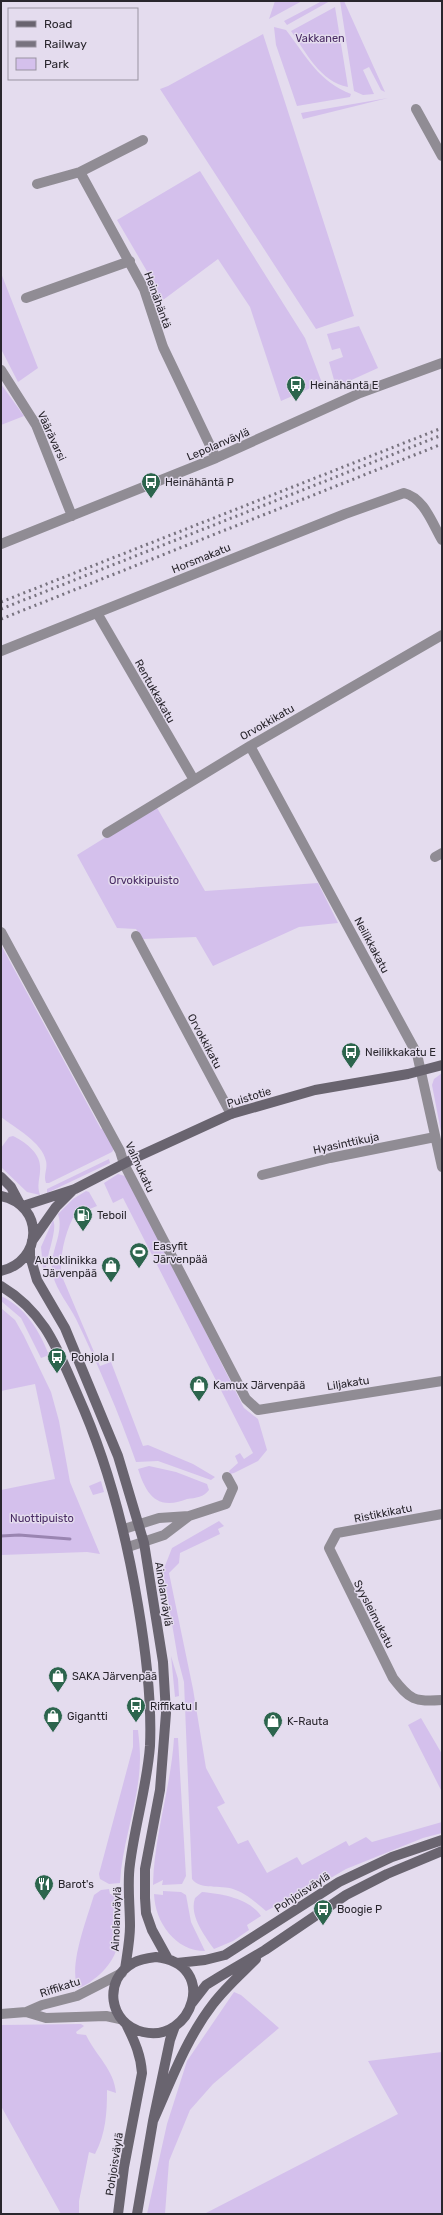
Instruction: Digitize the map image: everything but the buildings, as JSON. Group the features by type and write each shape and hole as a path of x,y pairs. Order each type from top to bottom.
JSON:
{"main road":[{"name":"Puistotie","path":"21,1204 75,1189 124,1164 231,1114 315,1090 420,1072 442,1065"},
{"path":"1,1177 11,1187 21,1204"},
{"name":"Puistotie","path":"1,1271 20,1263 56,1207 75,1189"},
{"path":"1,1196 21,1204"},
{"name":"Ainolanväylä","path":"21,1204 30,1215 33,1230 30,1256 37,1280 65,1328 93,1392 118,1456 144,1542 163,1662 166,1713 160,1790 145,1869 146,1913 152,1930 172,1961"},
{"name":"Ainolanväylä","path":"1,1286 33,1310 52,1336 103,1458 128,1547 149,1677 150,1720 147,1776 130,1865 130,1927 124,1971"},
{"name":"Pohjoisväylä","path":"172,1961 205,1960 225,1955 339,1882 392,1857 442,1840"},
{"path":"137,2214 153,2121 170,2040 175,2026 206,1985 265,1950 346,1895 387,1874 442,1850"},
{"path":"153,2121 178,2062 202,2020 226,1989 265,1950"},
{"path":"175,2026 159,2033 144,2032 123,2022 114,2007 114,1995 115,1986 124,1971 132,1963 148,1958 172,1961 189,1972 194,1994 192,2003"},
{"name":"Pohjoisväylä","path":"118,2214 124,2167 142,2073 141,2062 135,2042 123,2022"}],"street":[{"path":"416,109 442,156"},
{"path":"37,184 80,172 143,140"},
{"name":"Heinähäntä","path":"80,172 144,289 163,347 216,458"},
{"path":"26,298 130,261"},
{"name":"Lepolanväylä","path":"1,544 216,458 360,393 442,363"},
{"name":"Väärävarsi","path":"1,370 36,425 72,516"},
{"name":"Horsmakatu","path":"1,650 404,492 411,494 419,500 442,540"},
{"name":"Rentukkakatu","path":"97,613 194,780"},
{"name":"Orvokkikatu","path":"107,833 250,746 442,635"},
{"name":"Neilikkakatu","path":"250,746 417,1054 442,1167"},
{"name":"Valmukatu","path":"1,932 120,1151 124,1164 246,1399 258,1410"},
{"name":"Orvokkikatu","path":"136,936 231,1114"},
{"name":"Hyasinttikuja","path":"262,1175 330,1158 435,1137"},
{"name":"Liljakatu","path":"258,1410 442,1381"},
{"path":"124,1529 159,1518 189,1516 226,1504 233,1488 227,1478"},
{"name":"Ristikkikatu","path":"332,1541 336,1534 442,1514"},
{"path":"128,1547 164,1535 189,1516"},
{"name":"Syysleimukatu","path":"332,1541 329,1548 393,1678 406,1695 424,1702 442,1700"},
{"name":"Riffikatu","path":"1,2014 26,2012 42,2005 77,1996 124,1971"},
{"name":"Riffikatu","path":"26,2012 46,2018 106,2016 123,2022"}],"green space":[{"path":"275,1 302,1 269,19"},
{"path":"322,1 330,1 287,25 284,21"},
{"path":"340,1 344,1 385,92 381,90 369,67 363,70 374,94 363,95 354,91"},
{"name":"Vakkanen","path":"335,7 348,87 338,84 322,73 308,57 291,31"},
{"path":"274,27 286,30 314,67 330,83 351,94 350,97 297,106 276,45"},
{"path":"263,34 354,316 316,329 160,89"},
{"path":"388,98 303,119 301,113"},
{"path":"200,171 305,338 322,383 281,401 250,307 218,259 159,303 148,273 117,220"},
{"path":"1,273 38,368 18,382 1,349"},
{"path":"359,326 378,368 336,387 329,362 343,357 340,348 332,350 327,334"},
{"path":"1,384 24,416 1,425"},
{"name":"Orvokkipuisto","path":"156,806 205,891 318,883 338,923 299,927 213,966 196,937 142,939 136,929 117,928 77,855"},
{"path":"1,945 101,1129 104,1127 114,1149 112,1152 49,1183 46,1183 45,1180 46,1161 39,1148 27,1136 1,1117"},
{"path":"442,1073 442,1137 432,1085 434,1079"},
{"path":"13,1136 31,1148 39,1161 40,1174 38,1187 40,1195 27,1192 1,1167 1,1148 9,1137"},
{"path":"109,1159 110,1163 47,1193 47,1189"},
{"path":"118,1174 125,1176 129,1180 244,1408 258,1419 267,1450 258,1461 234,1473 230,1474 229,1471 238,1463 235,1456 240,1453 244,1459 253,1453 123,1198 113,1203 104,1183"},
{"path":"86,1191 89,1192 97,1206 80,1213 76,1212 69,1226 64,1242 61,1274 100,1366 111,1362 143,1446 148,1445 193,1464 215,1477 211,1480 158,1461 136,1462 115,1407 92,1354 76,1319 55,1282 52,1260 60,1222 58,1214 73,1199"},
{"path":"53,1220 53,1235 46,1267 43,1268 41,1247"},
{"path":"1,1296 25,1313 41,1337 49,1355 41,1358 21,1318 1,1301"},
{"name":"Nuottipuisto","path":"1,1308 15,1320 51,1392 59,1421 70,1482 100,1554 87,1552 1,1555 1,1490 55,1479 35,1384 1,1391"},
{"path":"149,1466 176,1472 207,1484 209,1490 197,1498 174,1503 157,1500 148,1492 138,1469"},
{"path":"101,1481 104,1492 93,1495 89,1486"},
{"path":"219,1521 224,1526 218,1529 220,1534 180,1553 179,1563 169,1573 193,1689 206,1768 225,1803 217,1807 238,1844 248,1840 267,1873 297,1857 302,1865 346,1841 349,1846 366,1837 372,1842 442,1822 442,1833 423,1838 346,1869 276,1910 274,1907 266,1911 247,1896 233,1889 200,1885 192,1879 184,1682 178,1659 163,1571 172,1548"},
{"path":"171,1656 178,1679 179,1696 175,1697"},
{"path":"421,1718 442,1754 442,1792 408,1725"},
{"path":"133,1730 138,1730 140,1748 137,1789 121,1867 120,1883 109,1884 100,1879 99,1874 133,1747"},
{"path":"174,1738 178,1738 186,1876 182,1884 162,1885 163,1880 153,1885 156,1848 170,1775"},
{"path":"109,1889 110,1894 120,1894 120,1938 113,1957 107,1966 92,1981 78,1988 75,1968 87,1917 94,1895 101,1890"},
{"path":"163,1891 181,1892 186,1895 191,1922 205,1951 194,1950 185,1946 169,1933 158,1915 155,1904 154,1894 163,1895"},
{"path":"202,1892 218,1894 242,1901 250,1905 261,1916 247,1925 249,1930 233,1941 214,1949 198,1925 194,1911 195,1898"},
{"path":"234,1992 241,1995 279,2028 213,2084 190,2110 169,2161 165,2214 147,2214 167,2124 187,2061"},
{"path":"81,2024 84,2026 76,2032 77,2034 86,2035 112,2077 115,2084 116,2093 107,2090 104,2131 95,2154 89,2152 79,2201 79,2214 61,2214 1,2106 1,2025"},
{"path":"442,2052 442,2214 204,2214 398,2114 368,2061"}],"waterway":[{"path":"1,1536 19,1535 70,1539"}],"railway":[{"path":"1,602 442,428"},
{"path":"1,609 442,435"},
{"path":"1,619 442,444"}],"place":[{"name":"Heinähäntä E","path":"296,402"},
{"name":"Heinähäntä P","path":"151,499"},
{"name":"Neilikkakatu E","path":"351,1069"},
{"name":"Teboil","path":"83,1232"},
{"name":"Easyfit Järvenpää","path":"139,1269"},
{"name":"Autoklinikka Järvenpää","path":"111,1283"},
{"name":"Pohjola I","path":"57,1374"},
{"name":"Kamux Järvenpää","path":"199,1402"},
{"name":"SAKA Järvenpää","path":"58,1693"},
{"name":"Riffikatu I","path":"136,1723"},
{"name":"Gigantti","path":"53,1733"},
{"name":"K-Rauta","path":"273,1738"},
{"name":"Barot's","path":"44,1901"},
{"name":"Boogie P","path":"323,1926"}]}
